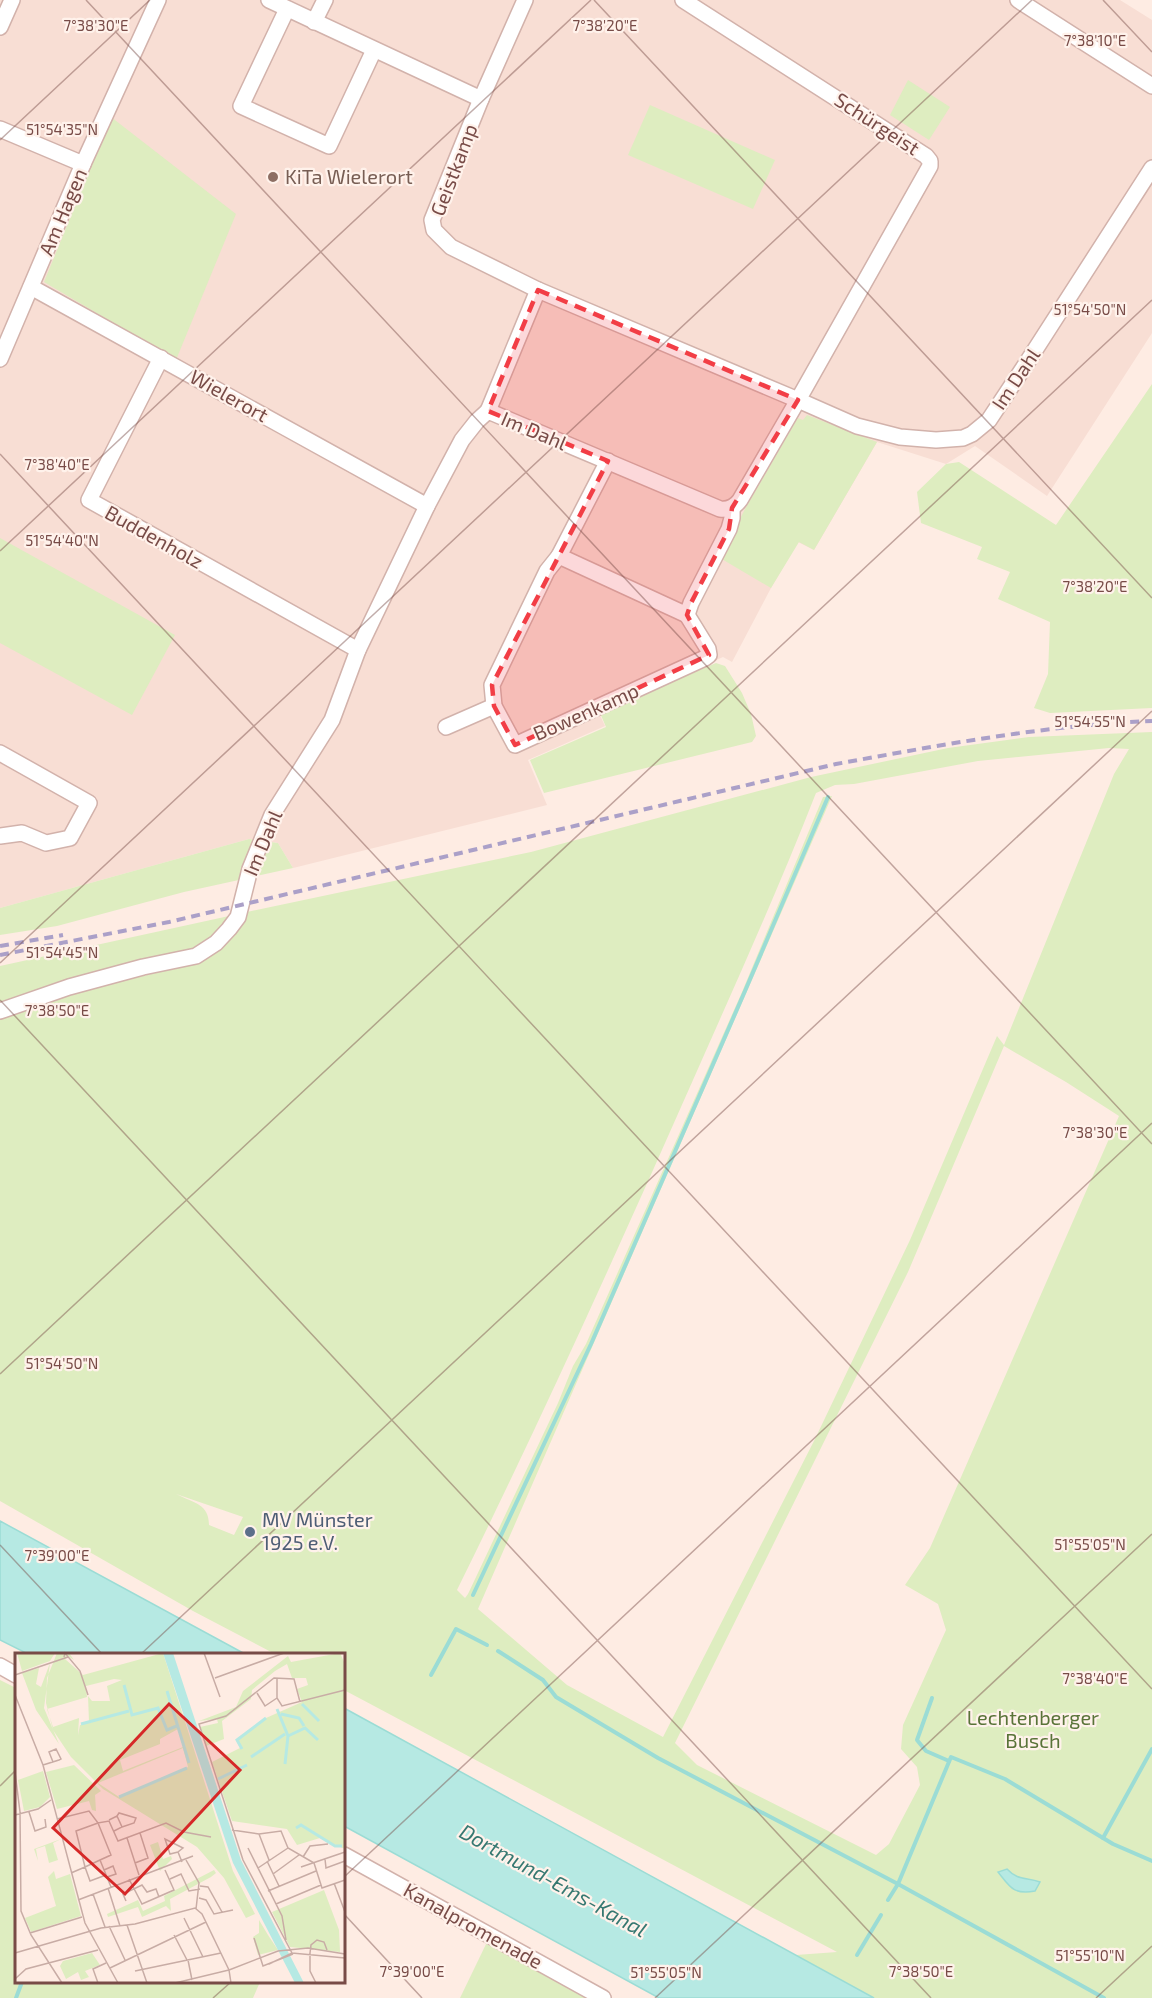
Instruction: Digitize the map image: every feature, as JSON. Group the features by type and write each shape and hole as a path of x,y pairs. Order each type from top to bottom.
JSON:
{"street":[{"path":"0,27 12,0"},
{"name":"Am Hagen","path":"0,359 83,164 158,0"},
{"path":"269,0 481,99"},
{"path":"314,22 325,0"},
{"name":"Geistkamp","path":"525,0 481,99 432,219 434,230 451,247 538,290 798,400"},
{"name":"Schürgeist","path":"683,0 926,156 930,161 930,166 798,400"},
{"path":"1018,0 1152,86"},
{"path":"287,9 241,106 329,146 374,50"},
{"path":"0,129 83,164"},
{"name":"Im Dahl","path":"798,400 857,426 900,437 936,440 963,438 972,434 989,420 1152,168"},
{"name":"Wielerort","path":"31,287 427,506"},
{"path":"488,411 538,290"},
{"name":"Buddenholz","path":"161,358 89,500 358,650"},
{"path":"559,556 687,615 729,529 732,508 740,500 798,400"},
{"name":"Im Dahl","path":"0,1011 69,987 143,967 196,956 216,943 238,916 250,869 272,815 332,720 358,650 427,506 462,440 488,411 720,509 732,508"},
{"path":"446,727 494,706 492,685 547,571 559,556 608,461"},
{"name":"Bowenkamp","path":"494,706 515,745 705,658 709,655 708,649 687,615"},
{"path":"0,753 89,803 70,838 46,843 22,833 0,836"},
{"path":"0,1666 15,1674"},
{"name":"Kanalpromenade","path":"345,1856 603,1998"}],"highlighted area":[{"path":"538,290 798,400 732,508 729,529 691,603 687,615 709,655 515,745 494,706 492,685 608,461 488,411"}],"shaded area":[{"path":"0,0 1120,0 1152,20 1152,333 1047,496 975,446 946,464 877,442 814,550 798,542 732,662 723,657 599,713 605,726 528,760 547,805 293,868 278,843 249,839 0,908"}],"green space":[{"path":"908,80 950,107 929,140 890,115"},
{"path":"650,105 775,160 753,209 628,155"},
{"path":"111,117 236,214 176,360 44,282"},
{"path":"1152,384 1152,708 1050,713 1034,708 1048,674 1050,622 998,599 1010,572 977,559 982,547 921,523 917,492 946,464 959,462 1056,525"},
{"path":"807,415 877,442 814,550 799,542 771,588 720,558 745,509 796,421 798,418 803,420"},
{"path":"0,538 175,635 132,715 0,643"},
{"path":"716,663 725,666 742,693 751,714 756,736 752,742 544,793 530,760 606,727 600,713"},
{"name":"Lechtenberger Busch","path":"1152,732 1152,1998 874,1998 796,1955 837,1952 345,1691 345,1653 273,1653 193,1611 0,1501 0,1020 69,993 195,964 235,933 247,912 531,852 811,777 948,748 1029,737","holes":["1109,748 1129,749 1114,774 1004,1045 997,1036 910,1240 815,1439 663,1737 567,1685 478,1609 832,796 823,797 742,992 586,1344 573,1366 558,1403 468,1594 465,1598 457,1590 636,1209 756,937 816,793 835,785 854,784 978,761","1004,1046 1119,1116 930,1548 905,1585 938,1604 946,1630 903,1725 901,1749 917,1767 920,1785 889,1844 876,1855 697,1765 675,1743 908,1272","176,1494 243,1517 234,1535 209,1525 203,1508"]},
{"path":"249,839 278,843 293,868 184,892 57,926 0,935 0,908"},
{"path":"229,916 226,926 192,954 0,1006 0,966"},
{"path":"0,1680 15,1688 15,1983 260,1983 253,1998 0,1998"},
{"path":"488,1940 591,1998 460,1998"}],"water":[{"path":"0,1521 243,1653 26,1653 0,1640"},
{"name":"Dortmund-Ems-Kanal","path":"345,1709 874,1998 659,1998 345,1827"},
{"path":"1007,1869 1019,1877 1040,1882 1035,1891 1022,1892 1013,1889 998,1872"}],"waterway":[{"path":"473,1595 591,1344 828,797"},
{"path":"431,1675 456,1629 487,1645"},
{"path":"498,1651 543,1680 556,1697 658,1758 898,1884 1104,1998"},
{"path":"932,1698 917,1740 926,1751 949,1761"},
{"path":"1103,1838 1152,1749"},
{"path":"888,1900 898,1884 951,1757 1005,1779 1113,1844 1152,1861"},
{"path":"857,1955 881,1915"},
{"path":"16,1998 22,1983"}],"railway":[{"path":"0,955 169,922 836,764 1033,731 1152,721"},
{"path":"0,946 63,935"}],"place":[{"name":"KiTa Wielerort","path":"273,177"},
{"name":"MV Münster 1925 e.V.","path":"250,1532"}]}
